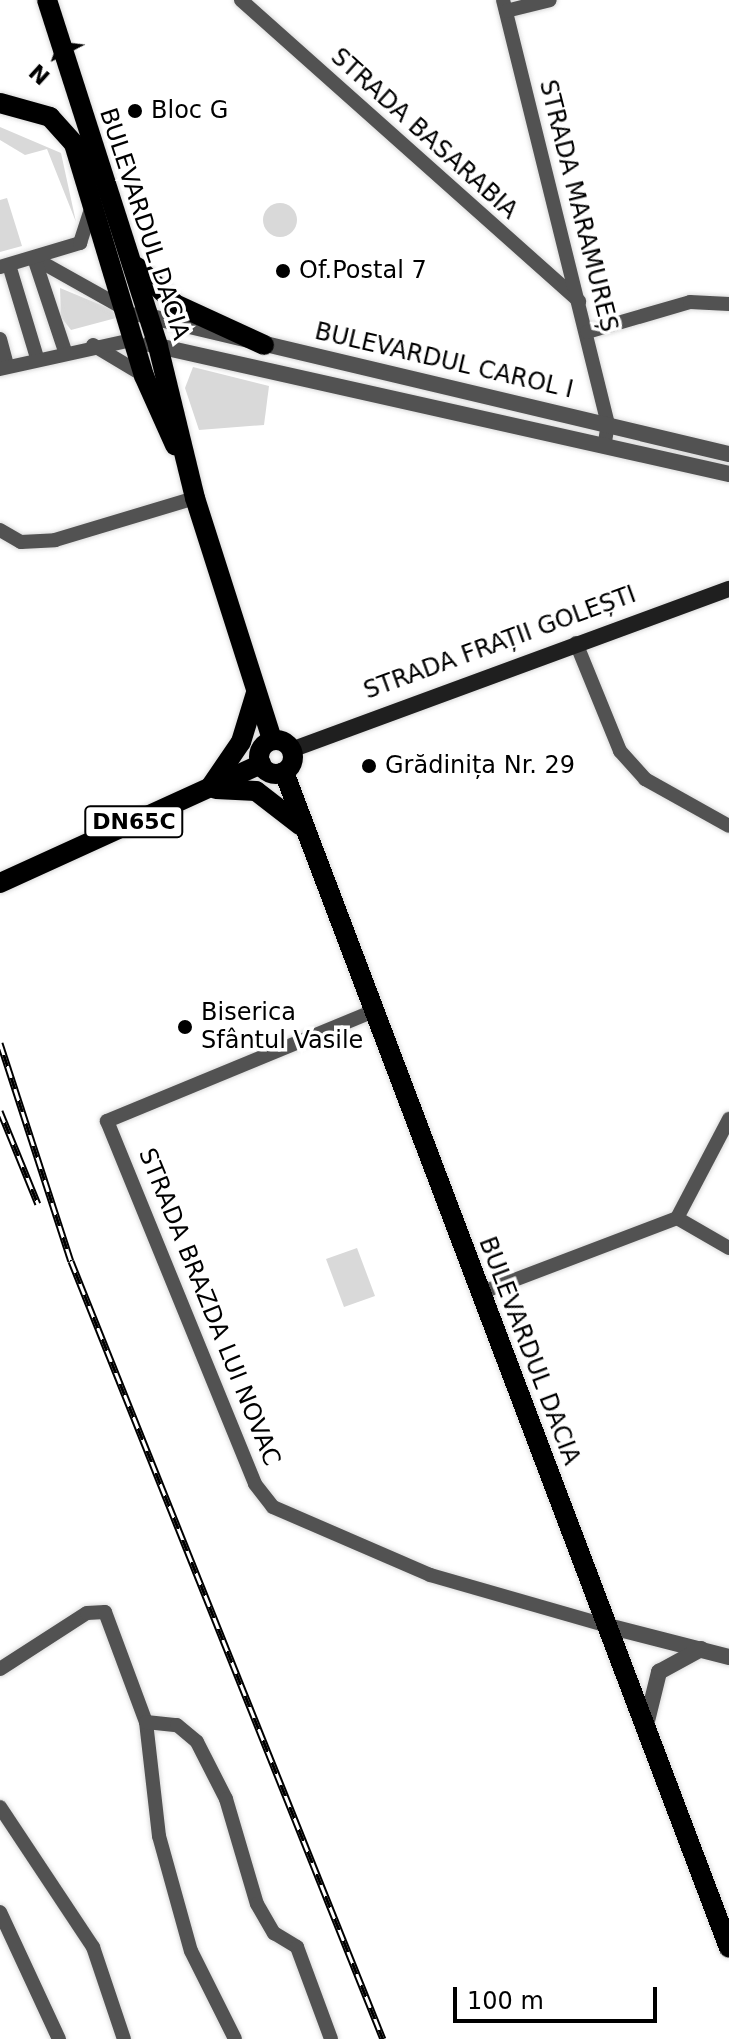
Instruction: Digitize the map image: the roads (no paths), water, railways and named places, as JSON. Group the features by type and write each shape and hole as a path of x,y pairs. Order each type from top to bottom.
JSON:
{"main road":[{"name":"BULEVARDUL DACIA","path":"47,0 73,91 158,346 195,498 272,740"},
{"path":"0,103 50,117 73,91"},
{"name":"BULEVARDUL DACIA","path":"50,117 74,144 144,376 186,466"},
{"path":"127,254 165,298 264,345"},
{"name":"STRADA FRAȚII GOLEȘTI","path":"291,750 729,589"},
{"name":"DN65C","path":"208,789 237,749 256,693"},
{"path":"272,740 291,750 284,772 261,764 260,751 272,740"},
{"name":"DN65C","path":"0,883 261,764"},
{"name":"BULEVARDUL DACIA","path":"284,772 604,1625 729,1948"},
{"name":"DN65C","path":"208,789 256,791 305,830"}],"street":[{"name":"STRADA BASARABIA","path":"241,0 579,301"},
{"path":"505,5 550,0"},
{"name":"STRADA MARAMUREȘ","path":"505,5 608,423"},
{"path":"37,358 4,266 80,243 92,204"},
{"path":"34,258 123,308"},
{"path":"34,258 65,351"},
{"path":"587,332 679,304 729,304"},
{"name":"BULEVARDUL CAROL I","path":"123,308 264,345 608,423 729,454"},
{"path":"0,339 4,368 92,345 132,340"},
{"name":"BULEVARDUL CAROL I","path":"132,340 605,441 729,474"},
{"path":"92,345 144,376"},
{"path":"605,441 608,423"},
{"path":"0,530 21,542 55,540 195,498"},
{"path":"576,643 620,751 645,779 729,826"},
{"name":"STRADA BRAZDA LUI NOVAC","path":"374,1011 107,1121 255,1484 273,1507 430,1575 729,1657"},
{"path":"480,1293 677,1218 729,1119"},
{"path":"677,1218 729,1248"},
{"path":"0,1669 98,1607 112,1624 146,1722 159,1836 191,1951 235,2039"},
{"path":"645,1730 659,1672 701,1649"},
{"path":"146,1722 177,1725 197,1742 226,1799 257,1904 274,1933 297,1947 331,2039"},
{"path":"0,1807 93,1947 124,2039"},
{"path":"0,1912 59,2039"}],"railway":[{"path":"0,1043 71,1261 383,2039"},
{"path":"0,1111 38,1204"}],"place":[{"name":"Bloc G","path":"135,111"},
{"name":"Of.Postal 7","path":"283,271"},
{"name":"Grădinița Nr. 29","path":"369,766"},
{"name":"Biserica Sfântul Vasile","path":"185,1027"}]}
